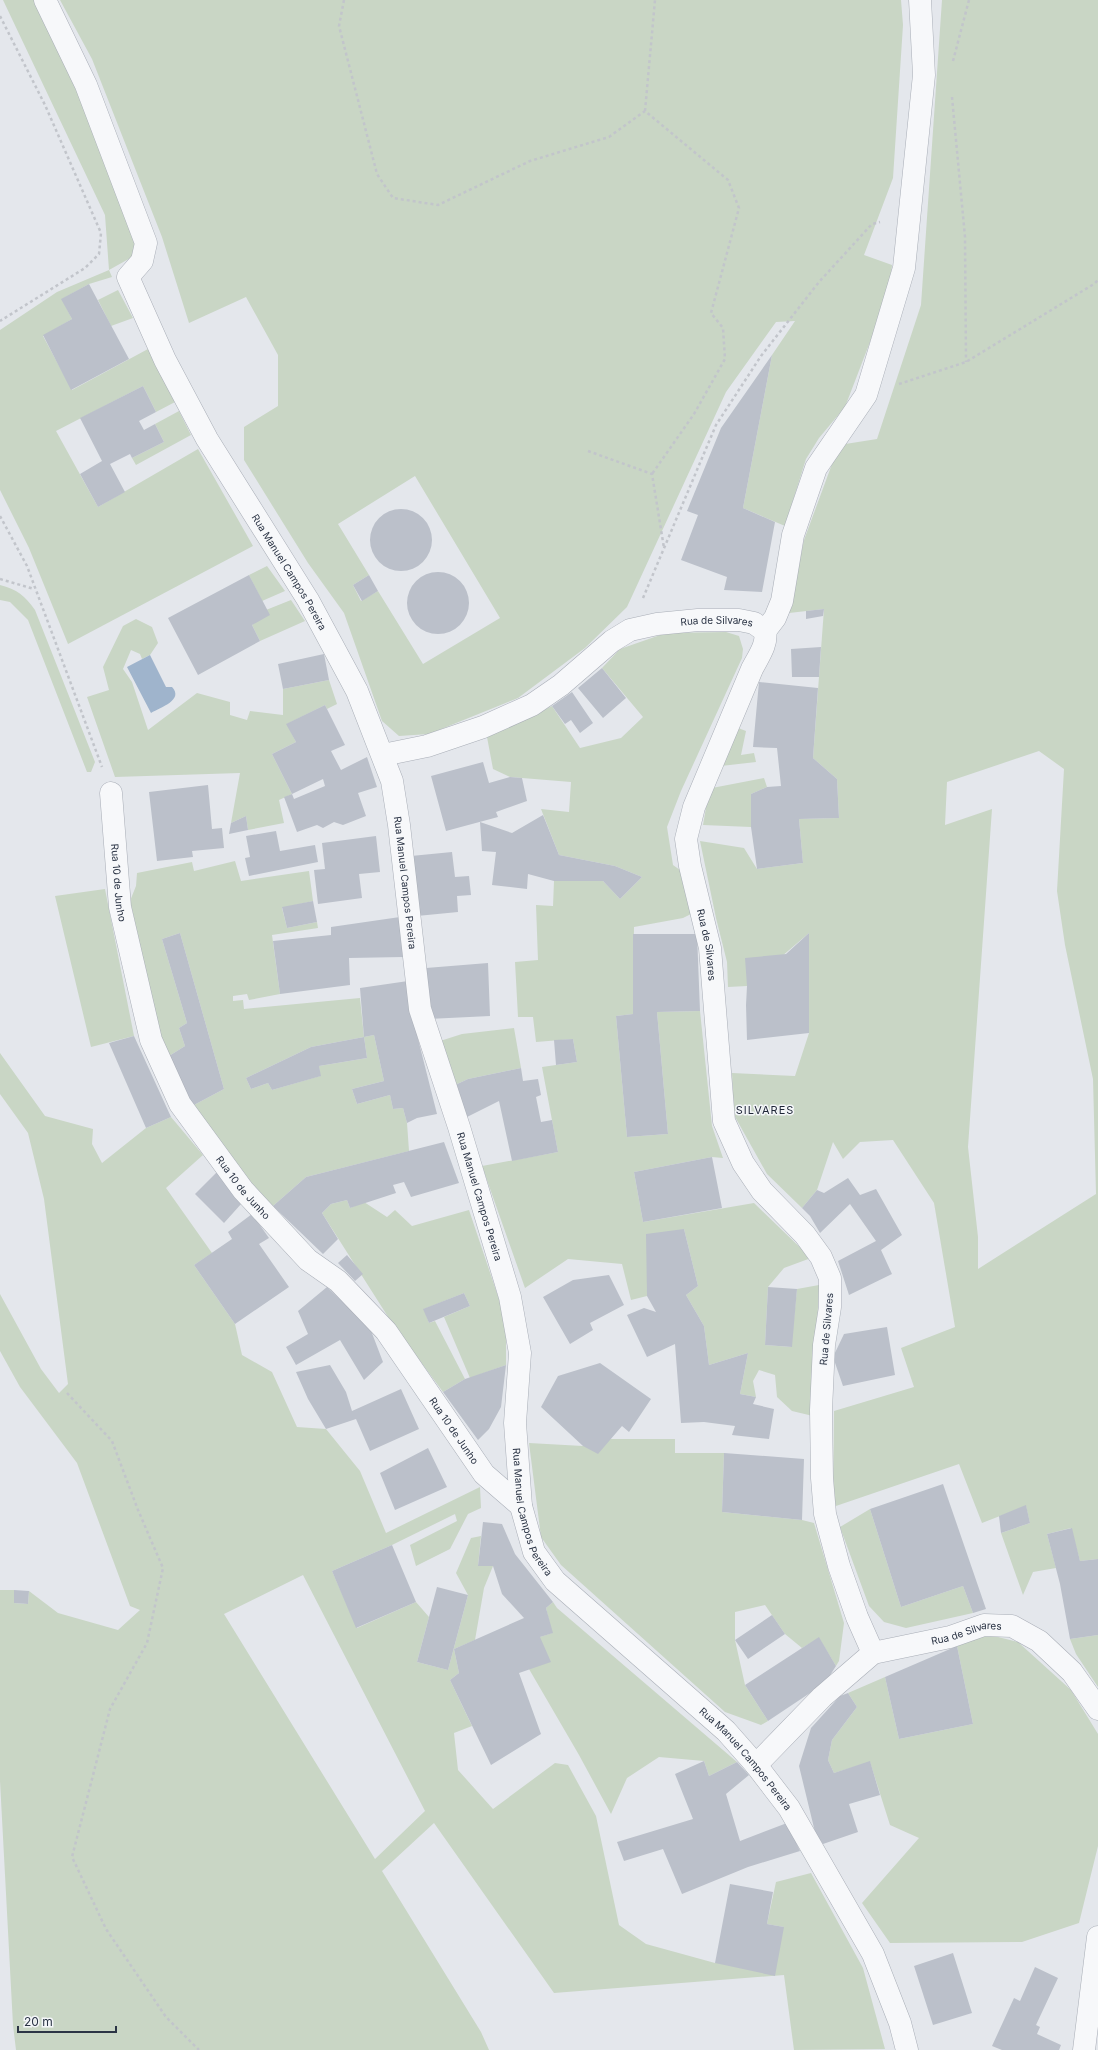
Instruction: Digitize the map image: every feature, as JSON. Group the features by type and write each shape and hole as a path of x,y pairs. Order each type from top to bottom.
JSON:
{"street":[{"name":"Rua Manuel Campos Pereira","path":"45,0 86,85 146,242 142,261 128,277 166,360 207,438 308,600 353,684 383,755 392,781 400,825 420,1009 459,1127 510,1296 520,1353 515,1423 521,1506 534,1552 555,1581 726,1732 756,1764 789,1808 873,1954 900,2023 908,2050"},
{"path":"765,631 775,618 782,601 793,535 816,468 866,395 904,268 924,75 920,0"},
{"name":"Rua de Silvares","path":"383,755 427,746 483,727 532,705 561,685 612,641 630,630 657,624 705,620 739,620 754,623 765,631 766,637 763,648 752,669 706,776 694,807 686,839 690,866 710,948 724,1121 743,1163 762,1192 805,1235 821,1257 830,1278 830,1307 824,1345 821,1410 822,1478 825,1514 839,1566 857,1617 873,1653"},
{"name":"Rua 10 de Junho","path":"111,793 120,907 151,1040 180,1104 243,1190 308,1260 338,1281 386,1331 484,1474 521,1506"},
{"name":"Rua de Silvares","path":"756,1764 822,1697 873,1653 950,1637 984,1625 1012,1626 1039,1641 1072,1672 1098,1709"},
{"path":"1084,2050 1098,1938"}],"path":[{"path":"344,0 339,26 377,174 393,198 438,205 530,161 609,136 645,111"},
{"path":"645,111 655,0"},
{"path":"952,67 969,0"},
{"path":"0,16 45,105 101,233 99,254 85,268 0,321"},
{"path":"951,90 965,237 966,362"},
{"path":"645,111 728,180 739,208 711,313 723,328 726,359 694,414 652,474 664,549"},
{"path":"630,630 716,425 761,356 819,282 872,224 909,215"},
{"path":"866,395 966,362 1094,284 1098,280"},
{"path":"588,451 652,474"},
{"path":"0,516 27,566 111,793"},
{"path":"0,578 35,589"},
{"path":"67,1393 112,1441 138,1510 163,1568 147,1643 110,1709 72,1857 106,1929 166,2017 199,2050"}],"green space":[{"path":"3,0 36,0 78,94 134,239 134,256 109,270 105,215"},
{"path":"60,0 901,0 903,25 893,178 864,255 892,265 890,290 845,407 819,438 806,459 785,526 743,508 772,355 795,321 776,322 726,392 627,607 585,648 518,698 429,734 399,736 382,721 344,613 308,563 244,460 244,427 278,406 278,355 246,297 189,323 162,237 92,59","holes":["415,476 500,618 423,664 378,591 361,601 353,585 369,575 338,524"]},
{"path":"942,0 1098,0 1098,1559 1080,1561 1071,1528 1047,1534 1056,1568 1033,1572 1023,1595 1001,1533 1030,1523 1026,1506 982,1523 959,1464 833,1507 834,1411 914,1387 901,1348 955,1327 934,1203 893,1140 860,1142 843,1159 833,1142 817,1190 802,1208 767,1174 734,1115 732,1073 795,1076 809,1033 809,933 747,986 728,987 727,962 700,841 744,848 757,869 803,863 799,819 839,818 837,779 813,758 824,609 789,613 804,540 839,445 877,439 921,305","holes":["1039,751 1064,769 1057,891 1065,945 1093,1079 1096,1194 978,1269 978,1237 968,1147 992,809 945,825 947,782"]},
{"path":"109,270 112,277 89,284 62,299 72,319 43,336 72,390 148,349 175,402 156,412 143,386 56,431 98,507 198,449 253,546 68,644 29,548 0,490 0,330 57,292"},
{"path":"118,290 133,318 111,326 98,300"},
{"path":"179,411 191,435 136,465 132,458 164,442 155,424"},
{"path":"267,566 285,591 262,601 249,575"},
{"path":"0,585 20,594 35,610 95,762 91,772 87,772 28,620 10,602 0,600"},
{"path":"291,600 305,621 260,641 252,625 266,610"},
{"path":"136,619 152,627 158,643 150,655 142,659 140,654 131,650 123,669 132,682 148,730 197,693 230,702 230,715 247,720 250,711 283,715 283,689 329,680 337,704 327,709 325,705 287,724 296,742 272,754 292,794 279,800 284,823 248,830 246,816 231,823 240,773 115,777 87,697 109,690 103,667 123,626"},
{"path":"726,632 739,636 743,649 742,658 681,791 667,827 673,865 680,870 691,914 683,918 634,927 633,1014 616,1016 627,1137 668,1134 657,1012 700,1011 712,1126 723,1158 712,1157 634,1172 643,1222 754,1203 811,1258 784,1268 768,1287 765,1345 791,1347 797,1289 819,1285 813,1416 792,1411 777,1397 775,1375 759,1370 753,1381 756,1397 740,1394 748,1353 709,1365 704,1326 686,1295 698,1286 684,1229 647,1296 631,1300 622,1264 568,1259 525,1288 482,1166 558,1152 542,1067 577,1062 573,1039 536,1042 533,1017 518,1017 515,962 538,960 536,905 553,906 554,881 603,881 620,899 642,877 615,866 559,855 541,809 569,812 571,782 510,777 493,769 487,737 552,706 580,748 621,738 643,717 602,668 620,649 666,633"},
{"path":"738,728 746,731 741,755 754,753 756,762 721,766"},
{"path":"764,778 767,787 751,794 751,827 703,825 708,796 712,788"},
{"path":"235,861 241,881 309,871 313,901 282,908 287,928 317,922 318,928 272,935 280,994 249,1000 247,994 233,996 233,1001 243,1000 244,1009 360,998 364,1037 374,1035 384,1081 352,1089 357,1104 390,1095 393,1109 403,1108 407,1123 409,1151 306,1177 273,1206 256,1189 192,1106 224,1089 180,933 162,939 187,1023 179,1028 185,1046 169,1056 161,1037 130,901 136,886 137,873 192,862 194,871","holes":["364,1037 367,1058 319,1066 320,1076 272,1090 268,1083 251,1089 246,1078 311,1047"]},
{"path":"105,889 134,1036 91,1047 55,896"},
{"path":"514,1028 521,1068 468,1079 453,1086 437,1042 462,1034"},
{"path":"0,1053 45,1116 93,1129 92,1144 102,1163 146,1128 171,1117 203,1155 166,1188 212,1253 194,1265 235,1324 242,1355 272,1372 297,1427 326,1429 360,1471 386,1533 480,1487 481,1508 468,1514 450,1549 416,1566 410,1545 457,1521 455,1514 392,1545 332,1571 357,1628 416,1602 429,1617 417,1662 448,1670 468,1595 456,1573 471,1538 481,1536 478,1566 493,1566 484,1588 475,1640 454,1649 459,1673 450,1680 472,1726 454,1733 458,1770 493,1809 555,1763 568,1765 596,1816 619,1925 646,1944 715,1963 784,1927 767,1924 776,1882 811,1873 863,1968 885,2049 794,2050 784,1975 554,1993 434,1823 382,1871 481,2032 489,2050 16,2050 13,2025 0,1781 0,1590 14,1590 14,1603 28,1604 29,1591 58,1613 118,1630 140,1610 130,1606 77,1463 20,1387 0,1351 0,1294 41,1369 59,1393 68,1384 44,1199 28,1133 0,1094","holes":["303,1575 425,1811 375,1859 224,1614"]},
{"path":"347,1200 350,1208 364,1202 387,1217 395,1210 412,1226 469,1210 506,1320 506,1365 470,1378 444,1317 470,1306 464,1293 424,1309 429,1323 435,1321 465,1379 443,1392 392,1323 322,1213 331,1204"},
{"path":"611,1439 675,1439 675,1453 724,1453 722,1512 802,1520 814,1523 844,1623 839,1661 836,1666 819,1638 802,1648 785,1634 765,1605 735,1612 735,1640 745,1685 768,1721 761,1725 725,1712 561,1565 541,1537 529,1443 583,1446"},
{"path":"870,1509 901,1607 963,1586 973,1613 906,1628 884,1622 869,1606 840,1527"},
{"path":"553,1602 557,1608 737,1762 709,1776 704,1761 659,1757 627,1778 611,1814 529,1669 540,1637 552,1633 546,1608"},
{"path":"986,1634 1018,1642 1071,1690 1098,1734 1098,1846 1079,1923 1022,1942 890,1943 862,1903 919,1838 890,1825 870,1762 834,1773 828,1760 832,1740 857,1707 848,1693 885,1677 899,1739 973,1724 957,1646"},
{"path":"1098,1635 1098,1687 1076,1654 1070,1639"}],"water":[{"path":"150,655 166,687 172,687 175,692 175,696 170,703 151,713 127,667"}],"building":[{"path":"89,284 129,359 71,390 43,335 72,319 61,299"},
{"path":"772,355 743,508 775,522 762,592 724,590 727,577 681,560 698,515 687,511 721,428"},
{"path":"143,386 156,412 139,421 144,430 155,424 164,442 132,458 130,454 110,464 125,492 98,507 80,474 102,461 80,418"},
{"path":"401,509 413,511 423,518 430,528 432,540 430,552 423,562 413,569 401,571 389,569 379,562 372,552 370,540 372,528 379,518 389,511"},
{"path":"438,572 450,574 460,581 467,591 469,603 467,615 460,625 450,632 438,634 426,632 416,625 409,615 407,603 409,591 416,581 426,574"},
{"path":"249,575 270,615 252,625 260,641 198,675 168,618"},
{"path":"369,575 378,591 362,601 353,585"},
{"path":"824,609 823,616 806,619 806,611"},
{"path":"821,647 819,677 792,677 791,649"},
{"path":"324,654 329,680 283,689 278,664"},
{"path":"602,668 626,698 603,718 578,688"},
{"path":"759,682 818,688 813,758 837,779 839,818 799,819 803,863 757,869 751,827 751,794 767,787 781,786 777,748 753,747"},
{"path":"572,692 593,723 580,733 571,720 565,724 552,706"},
{"path":"325,705 345,745 331,751 341,770 367,757 377,787 358,793 366,816 343,825 334,822 323,828 317,825 297,832 284,797 292,794 272,754 296,742 286,724","holes":["323,779 325,786 294,799 292,794"]},
{"path":"483,762 489,783 510,777 522,778 527,801 496,812 498,817 446,831 431,776"},
{"path":"208,785 212,829 222,828 224,848 192,851 193,857 157,861 149,792"},
{"path":"543,815 559,855 615,866 642,877 620,899 603,881 554,881 528,874 527,889 492,885 496,852 482,851 480,822 512,833"},
{"path":"246,816 248,830 229,834 231,823"},
{"path":"276,831 280,851 315,845 318,862 249,876 245,858 250,857 246,836"},
{"path":"376,836 380,872 359,874 362,898 318,904 314,870 325,869 322,843"},
{"path":"452,852 455,877 469,876 471,895 457,896 458,912 417,916 411,856"},
{"path":"313,901 317,922 287,928 282,907"},
{"path":"400,917 403,957 349,958 350,985 280,994 273,941 331,935 331,927"},
{"path":"180,933 224,1089 192,1106 169,1056 185,1046 179,1028 187,1023 162,939"},
{"path":"809,933 809,1033 747,1040 747,986 745,958 786,954"},
{"path":"633,934 697,934 700,1011 657,1012 668,1134 627,1137 616,1016 633,1014"},
{"path":"488,963 490,1016 428,1019 426,968"},
{"path":"408,981 415,1027 437,1114 417,1118 407,1123 403,1108 393,1109 390,1095 357,1104 352,1089 384,1081 374,1035 364,1037 360,988"},
{"path":"134,1036 171,1117 146,1128 109,1043"},
{"path":"364,1037 367,1058 319,1066 321,1076 272,1090 268,1083 251,1089 246,1078 311,1047"},
{"path":"573,1039 577,1062 556,1065 554,1040"},
{"path":"521,1068 523,1081 538,1079 541,1095 536,1097 541,1122 552,1120 558,1152 512,1161 499,1101 465,1118 453,1086 468,1079"},
{"path":"444,1142 459,1183 411,1197 404,1182 393,1185 396,1193 350,1208 347,1200 331,1204 322,1213 338,1239 323,1254 273,1206 306,1177"},
{"path":"712,1157 722,1208 643,1222 634,1172"},
{"path":"217,1172 242,1203 224,1223 195,1194"},
{"path":"848,1178 860,1195 876,1189 902,1235 881,1250 892,1274 849,1295 838,1261 876,1241 850,1204 820,1233 810,1216 802,1208 817,1190 824,1193"},
{"path":"252,1214 269,1238 259,1244 289,1287 235,1324 194,1265 232,1239 228,1232"},
{"path":"684,1229 698,1286 686,1295 704,1326 709,1365 748,1353 740,1394 756,1397 753,1404 774,1409 769,1439 732,1435 735,1426 704,1422 681,1423 675,1344 647,1357 627,1315 644,1308 656,1312 647,1296 646,1234"},
{"path":"347,1255 363,1274 355,1281 338,1263"},
{"path":"609,1275 624,1305 590,1323 593,1330 570,1344 543,1297 573,1280"},
{"path":"327,1287 370,1328 383,1362 364,1380 340,1340 296,1365 286,1347 308,1334 298,1311"},
{"path":"768,1287 797,1289 792,1347 765,1345"},
{"path":"464,1293 470,1306 429,1323 423,1309"},
{"path":"887,1327 895,1375 843,1386 833,1357 844,1334"},
{"path":"600,1363 651,1399 629,1432 622,1426 598,1454 583,1446 541,1407 558,1376"},
{"path":"330,1365 346,1392 352,1411 401,1389 419,1429 370,1451 356,1419 326,1429 308,1399 296,1372"},
{"path":"506,1365 501,1407 489,1429 478,1440 443,1392 465,1379"},
{"path":"428,1448 447,1487 395,1510 380,1473"},
{"path":"724,1453 804,1459 802,1520 722,1512"},
{"path":"943,1484 986,1609 973,1613 963,1586 901,1607 870,1509"},
{"path":"1026,1505 1030,1523 1001,1533 999,1516"},
{"path":"483,1522 502,1524 515,1554 553,1602 546,1608 553,1633 540,1637 551,1662 519,1673 541,1734 491,1765 450,1680 459,1673 454,1649 524,1618 502,1594 493,1566 478,1566"},
{"path":"1072,1528 1080,1561 1098,1559 1098,1635 1070,1639 1060,1584 1047,1534"},
{"path":"392,1545 416,1602 356,1628 332,1571"},
{"path":"437,1587 468,1595 448,1670 417,1662"},
{"path":"14,1590 29,1591 28,1604 14,1603"},
{"path":"772,1615 785,1634 748,1659 735,1640"},
{"path":"819,1637 836,1666 825,1683 768,1721 745,1685"},
{"path":"957,1646 973,1724 899,1739 885,1677"},
{"path":"848,1693 857,1707 832,1740 828,1760 834,1773 870,1761 880,1795 849,1804 858,1832 823,1844 815,1832 799,1766 811,1728 840,1696"},
{"path":"704,1761 709,1776 737,1762 749,1775 726,1794 740,1841 787,1823 800,1851 748,1867 682,1894 663,1849 624,1861 617,1842 693,1819 675,1774"},
{"path":"730,1884 773,1892 767,1924 784,1927 775,1976 715,1963"},
{"path":"953,1953 972,2013 933,2025 914,1966"},
{"path":"1035,1967 1058,1978 1036,2025 1040,2027 1037,2034 1061,2045 1059,2050 1002,2050 992,2046 1014,1998 1020,2001"}],"district":[{"name":"SILVARES","path":"765,1110"}]}
